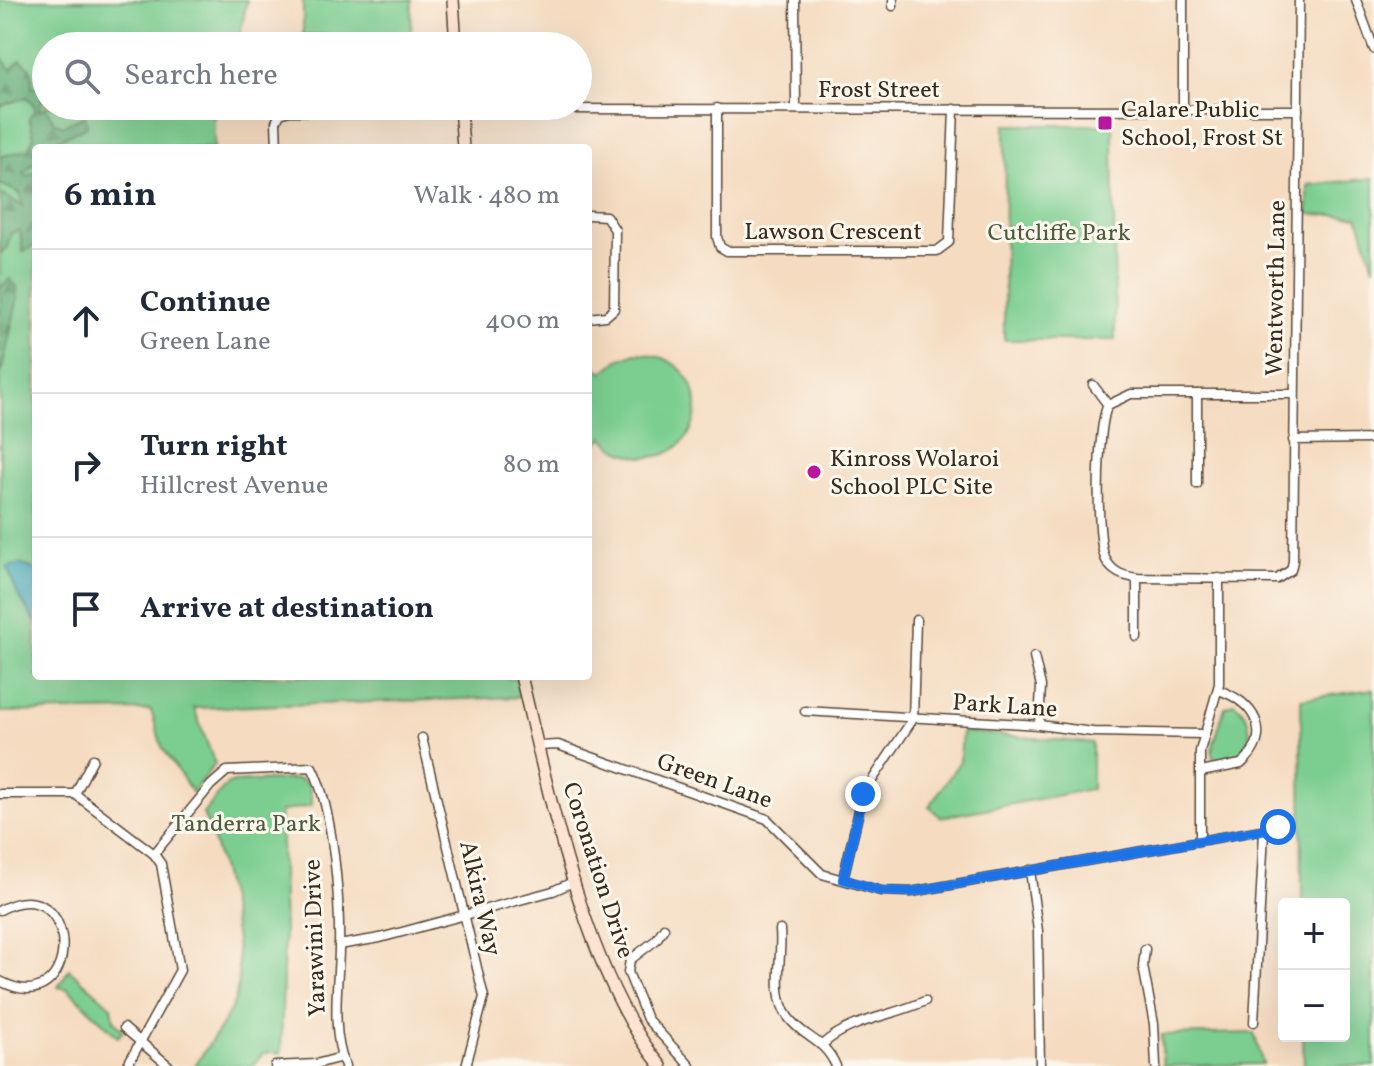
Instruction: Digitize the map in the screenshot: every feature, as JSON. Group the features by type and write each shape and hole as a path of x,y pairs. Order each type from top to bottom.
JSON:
{"main road":[{"path":"453,0 455,32"},
{"path":"461,120 463,144"},
{"name":"Coronation Drive","path":"522,680 575,881 624,1013 661,1066"}],"street":[{"path":"795,0 796,108"},
{"path":"1183,0 1183,109"},
{"name":"Wentworth Lane","path":"1219,578 1277,579 1288,574 1293,561 1299,0"},
{"path":"1356,0 1374,49"},
{"name":"Frost Street","path":"592,108 1298,110"},
{"name":"Lawson Crescent","path":"717,108 717,237 720,247 727,251 937,251 945,248 949,242 954,109"},
{"name":"Frost Street","path":"277,120 277,144"},
{"path":"592,216 611,220 615,245 614,309 601,318 592,318"},
{"path":"1093,385 1108,405"},
{"path":"1197,394 1197,484"},
{"path":"1200,840 1203,734 1218,690 1219,578 1137,578 1114,571 1101,551 1101,426 1108,405 1126,395 1294,394"},
{"path":"1293,440 1370,439 1374,436"},
{"path":"1137,578 1137,637"},
{"path":"843,879 863,794 913,719 916,620"},
{"path":"1034,657 1041,686 1039,725"},
{"path":"1201,772 1241,764 1256,742 1256,721 1250,708 1238,697 1218,690"},
{"name":"Park Lane","path":"805,711 1039,725 1093,732 1203,734"},
{"name":"Alkira Way","path":"422,738 484,1002 466,1066"},
{"name":"Green Lane","path":"538,746 558,745 767,819 815,868 881,891 911,892 1200,840 1264,832 1284,826"},
{"path":"75,794 93,759"},
{"name":"Yarawini Drive","path":"154,854 211,785 227,771 312,767 329,823 339,945 337,1029 344,1061"},
{"path":"0,794 75,794 154,854 163,869 180,970 127,1066"},
{"path":"1254,1022 1264,832"},
{"path":"1030,870 1038,931 1040,1066"},
{"path":"339,945 361,943 553,891 575,881"},
{"path":"0,910 20,903 40,907 59,924 65,943 60,966 48,980 24,988 0,981"},
{"path":"664,928 656,940 630,960 628,972 647,1019 690,1066"},
{"path":"780,930 779,989 784,1010 797,1026 823,1044 836,1066"},
{"path":"1145,949 1143,966 1154,1024 1156,1066"},
{"path":"823,1044 838,1031 893,1016 925,1001"},
{"path":"124,1028 169,1066"},
{"path":"275,1066 344,1061"}],"green space":[{"path":"0,0 247,0 241,32 32,32 32,120 214,120 214,144 32,144 32,680 516,680 520,697 194,708 215,764 192,792 162,747 151,710 0,712"},
{"path":"303,0 412,0 411,32 303,32"},
{"path":"0,55 11,70 20,60 30,68 32,103 27,97 0,106"},
{"path":"32,114 32,120 53,120 63,126 76,120 86,120 87,126 54,144 32,144 32,165 24,173 27,176 32,174 32,246 23,252 20,230 11,233 7,247 0,254 0,194 23,206 20,193 0,184 0,157 28,149 34,137 29,118"},
{"name":"Cutcliffe Park","path":"1005,125 1113,125 1115,340 1004,340"},
{"path":"1374,178 1374,268 1358,216 1308,214 1308,185"},
{"path":"10,279 17,287 18,297 0,378 0,288"},
{"path":"635,353 664,359 683,372 693,390 696,410 691,430 679,446 660,455 636,456 614,447 604,437 592,448 592,363 603,373 618,360"},
{"path":"1374,689 1374,1066 1304,1066 1303,1042 1350,1042 1350,898 1302,898 1301,699"},
{"path":"1234,703 1248,720 1248,739 1238,755 1218,763 1212,756 1212,750 1225,707"},
{"path":"962,732 1092,743 1092,789 941,817 929,807 960,761"},
{"name":"Tanderra Park","path":"300,779 309,786 312,805 280,812 284,931 281,1053 264,1053 252,1066 195,1066 229,1013 236,996 238,978 230,904 203,814 226,785 234,782"},
{"path":"69,969 112,1007 114,1020 123,1031 118,1037 68,989 58,987"},
{"path":"1254,1033 1263,1064 1163,1066 1161,1035"}],"water":[{"path":"21,564 32,568 32,617 18,595 7,567"}],"place":[{"name":"Calare Public School, Frost St","path":"1105,123"},
{"name":"Kinross Wolaroi School PLC Site","path":"814,472"}],"route":[{"path":"863,794 843,879 881,891 911,892 1200,840 1264,832 1278,827"}]}
